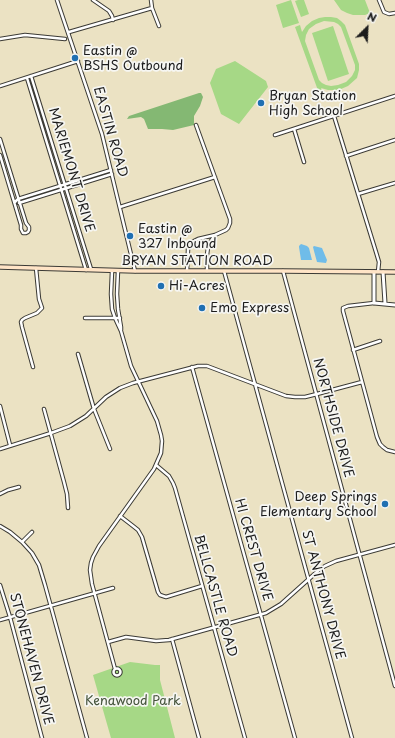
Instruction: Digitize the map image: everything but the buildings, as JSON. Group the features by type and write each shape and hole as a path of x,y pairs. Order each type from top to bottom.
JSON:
{"main road":[{"name":"BRYAN STATION ROAD","path":"0,267 187,272 395,272"}],"street":[{"name":"EASTIN ROAD","path":"57,0 102,134 135,271"},
{"path":"93,0 109,11 113,20"},
{"path":"151,0 152,8 159,26"},
{"path":"379,0 384,12 389,14 395,13"},
{"path":"69,32 152,8"},
{"path":"0,39 25,35 65,39"},
{"path":"0,86 78,61"},
{"name":"MARIEMONT DRIVE","path":"31,76 65,184 88,270"},
{"name":"MARIEMONT DRIVE","path":"27,78 60,186 88,270"},
{"path":"275,135 395,96"},
{"path":"334,116 379,262 376,272 374,303"},
{"path":"41,123 46,122"},
{"path":"187,272 189,244 193,241 215,235 226,230 230,221 196,125"},
{"path":"294,129 304,162"},
{"path":"0,140 18,199 26,223 29,227 29,230 26,233 23,233 21,230 15,202 0,155"},
{"path":"346,156 395,140"},
{"path":"15,202 18,199 111,170"},
{"path":"15,202 20,203 112,174"},
{"path":"120,207 215,177"},
{"path":"358,194 395,183"},
{"path":"207,272 207,251 215,235"},
{"path":"33,367 21,324 23,319 40,312 42,308 39,299 36,268"},
{"path":"112,271 112,309 114,318 121,331"},
{"path":"115,669 94,594 90,570 93,557 99,546 156,465 161,453 162,441 157,421 131,366 121,331 117,294 118,271"},
{"name":"ST ANTHONY DRIVE","path":"224,271 352,738"},
{"name":"NORTHSIDE DRIVE","path":"283,271 395,686"},
{"path":"384,272 385,303"},
{"path":"395,305 385,303 361,303 343,308 342,311 378,440 387,450 395,452"},
{"path":"85,318 120,318"},
{"path":"353,350 380,341"},
{"path":"78,354 94,409 110,450"},
{"path":"0,448 51,433 76,423 94,409 106,397 123,386 192,367 207,366 291,397 305,397 362,382"},
{"name":"HI CREST DRIVE","path":"192,367 295,738"},
{"path":"0,406 10,445"},
{"path":"44,409 66,489 68,508"},
{"name":"BELLCASTLE ROAD","path":"156,465 174,482 245,738"},
{"path":"0,494 19,486"},
{"path":"120,516 133,526 142,537 160,596 166,596 202,586"},
{"path":"0,526 22,542 32,553 39,565 88,738"},
{"path":"22,542 32,532"},
{"path":"108,642 126,637 162,641 261,614 272,610 281,604 319,570 331,563 395,545"},
{"name":"STONEHAVEN DRIVE","path":"0,585 42,738"},
{"path":"0,620 113,588"},
{"path":"172,639 199,738"}],"green space":[{"path":"291,0 299,23 283,28 276,5"},
{"path":"304,0 309,14 301,17 295,1"},
{"path":"334,0 365,0 370,13 365,15 353,15 347,13 341,10"},
{"path":"319,18 337,18 345,25 359,64 357,78 348,86 335,90 321,88 324,94 320,96 295,27 300,25 302,32 312,21","holes":["324,21 334,22 341,27 355,65 355,70 346,82 331,86 326,85 319,80 305,41 309,29 316,24"]},
{"path":"333,26 349,74 328,81 312,33"},
{"path":"235,61 266,81 268,87 239,124 221,114 210,83 216,69"},
{"path":"201,93 203,97 194,116 194,125 173,130 148,129 144,119 141,117 127,119 129,116"},
{"name":"Kenawood Park","path":"130,662 160,665 160,680 175,738 111,738 93,675"}],"water":[{"path":"301,244 309,248 312,260 301,260 299,246"},
{"path":"314,246 322,248 327,260 326,263 317,262"}],"place":[{"name":"Eastin @ BSHS Outbound","path":"75,58"},
{"name":"Bryan Station High School","path":"261,103"},
{"name":"Eastin @ 327 Inbound","path":"130,236"},
{"name":"Hi-Acres","path":"161,286"},
{"name":"Emo Express","path":"202,308"},
{"name":"Deep Springs Elementary School","path":"385,504"}]}
